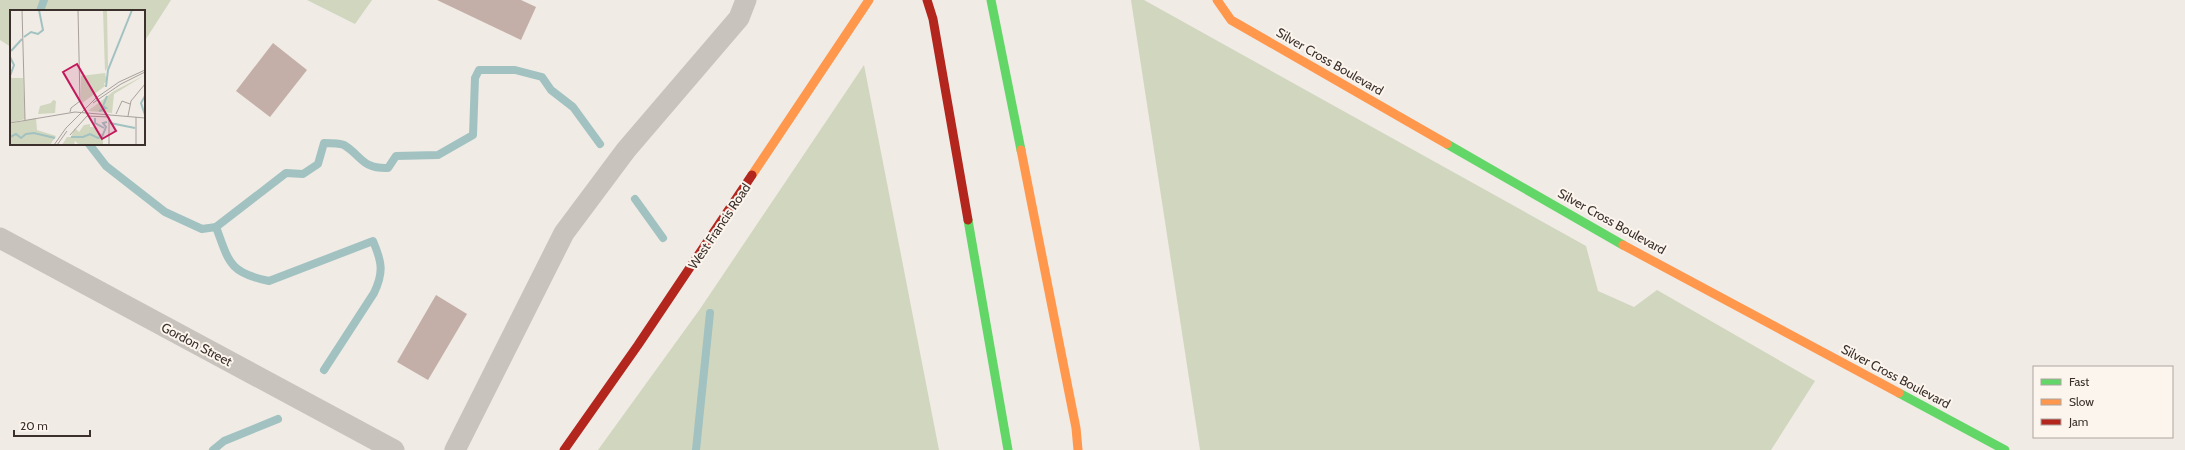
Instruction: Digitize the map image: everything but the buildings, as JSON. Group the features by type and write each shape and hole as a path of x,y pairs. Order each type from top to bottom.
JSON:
{"main road":[{"name":"West Francis Road","path":"564,450 643,338 827,65 869,0"},
{"path":"927,0 935,26 1008,450"},
{"path":"991,0 1073,413 1078,450"},
{"name":"Silver Cross Boulevard","path":"1217,0 1231,20 1613,239 2005,450"}],"street":[{"path":"455,450 564,233 626,150 739,18 746,0"},
{"name":"Gordon Street","path":"0,238 394,450"}],"green space":[{"path":"0,0 171,0 145,40 145,10 10,10 10,46 0,40"},
{"path":"307,0 372,0 355,24"},
{"path":"1131,0 1144,0 1586,246 1598,291 1634,307 1657,290 1815,381 1771,450 1200,450"},
{"path":"864,65 939,450 598,450 700,309"}],"waterway":[{"path":"40,10 44,0"},
{"path":"90,145 106,166 165,212 202,229 216,227 286,173 303,174 318,164 324,143 337,143 344,145 367,164 379,168 388,168 396,156 438,155 473,135 475,78 479,70 515,70 542,77 551,90 573,107 600,144"},
{"path":"635,199 663,238"},
{"path":"216,227 224,249 232,264 238,270 246,274 269,281 373,241 381,267 377,286 324,370"},
{"path":"696,450 710,313"},
{"path":"213,450 224,441 278,419"}],"traffic: fast":[{"path":"991,0 1021,150"},
{"path":"1447,144 1623,245"},
{"path":"968,220 1008,450"},
{"path":"1899,393 2005,450"}],"traffic: slow":[{"path":"752,175 869,0"},
{"path":"1217,0 1231,20 1447,144"},
{"path":"1021,150 1076,428 1078,450"},
{"path":"1623,245 1899,393"}],"traffic: jam":[{"path":"927,0 933,19 968,220"},
{"path":"564,450 638,345 752,175"}]}
